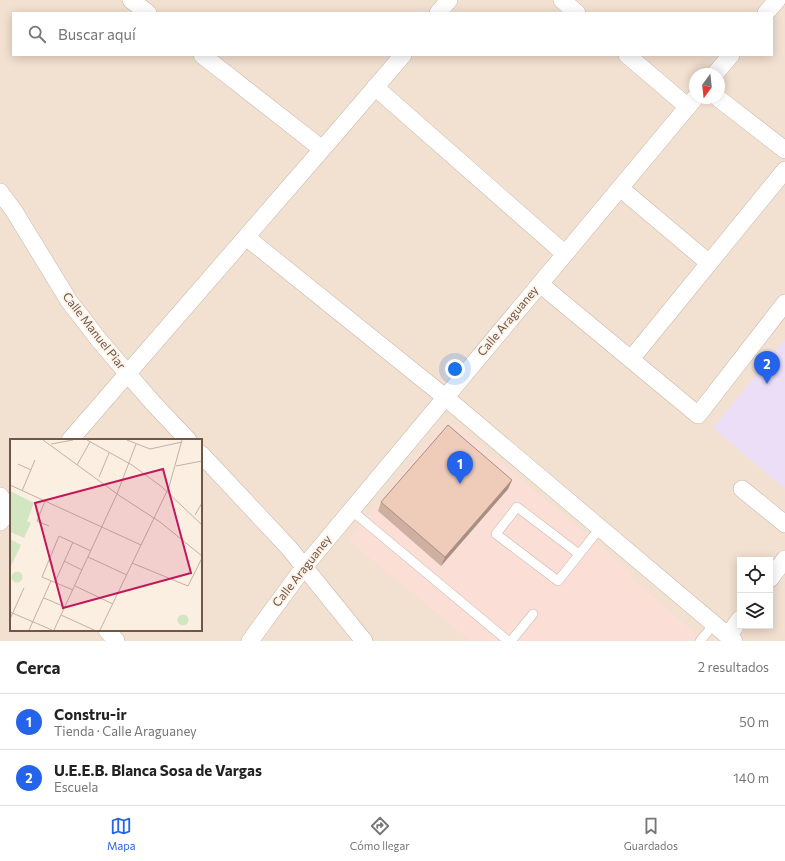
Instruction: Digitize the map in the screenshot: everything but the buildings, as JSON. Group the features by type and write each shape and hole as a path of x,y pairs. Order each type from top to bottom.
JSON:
{"street":[{"path":"131,0 147,12"},
{"path":"439,12 449,0"},
{"path":"562,0 576,12"},
{"path":"767,12 777,0 785,6"},
{"path":"203,56 322,149"},
{"path":"71,439 401,56"},
{"path":"628,56 689,101"},
{"path":"720,68 730,56"},
{"path":"375,88 565,254"},
{"path":"725,103 785,150"},
{"name":"Calle Araguaney","path":"250,641 304,566 689,104"},
{"path":"631,359 785,170"},
{"path":"620,188 709,262"},
{"name":"Calle Manuel Piar","path":"0,192 14,211 69,301 127,373 187,439"},
{"path":"246,237 445,397 731,638 737,625"},
{"path":"540,284 698,415 785,303"},
{"path":"202,455 289,548 364,641"},
{"path":"742,489 785,524"},
{"path":"0,496 8,513"},
{"path":"773,575 785,559"},
{"path":"108,631 116,641"}],"lane":[{"path":"579,554 517,507 496,534 558,582 600,528"},
{"path":"351,510 508,641"},
{"path":"511,641 532,614"},
{"path":"700,641 714,624"}],"shaded area":[{"path":"0,0 785,0 785,641 0,641"},
{"path":"785,339 785,489 713,428"},
{"path":"447,425 456,426 461,429 630,571 632,578 704,641 471,641 348,540 440,428"}],"place":[{"name":"U.E.E.B. Blanca Sosa de Vargas","path":"767,384"},
{"name":"Constru-ir","path":"460,484"}]}
